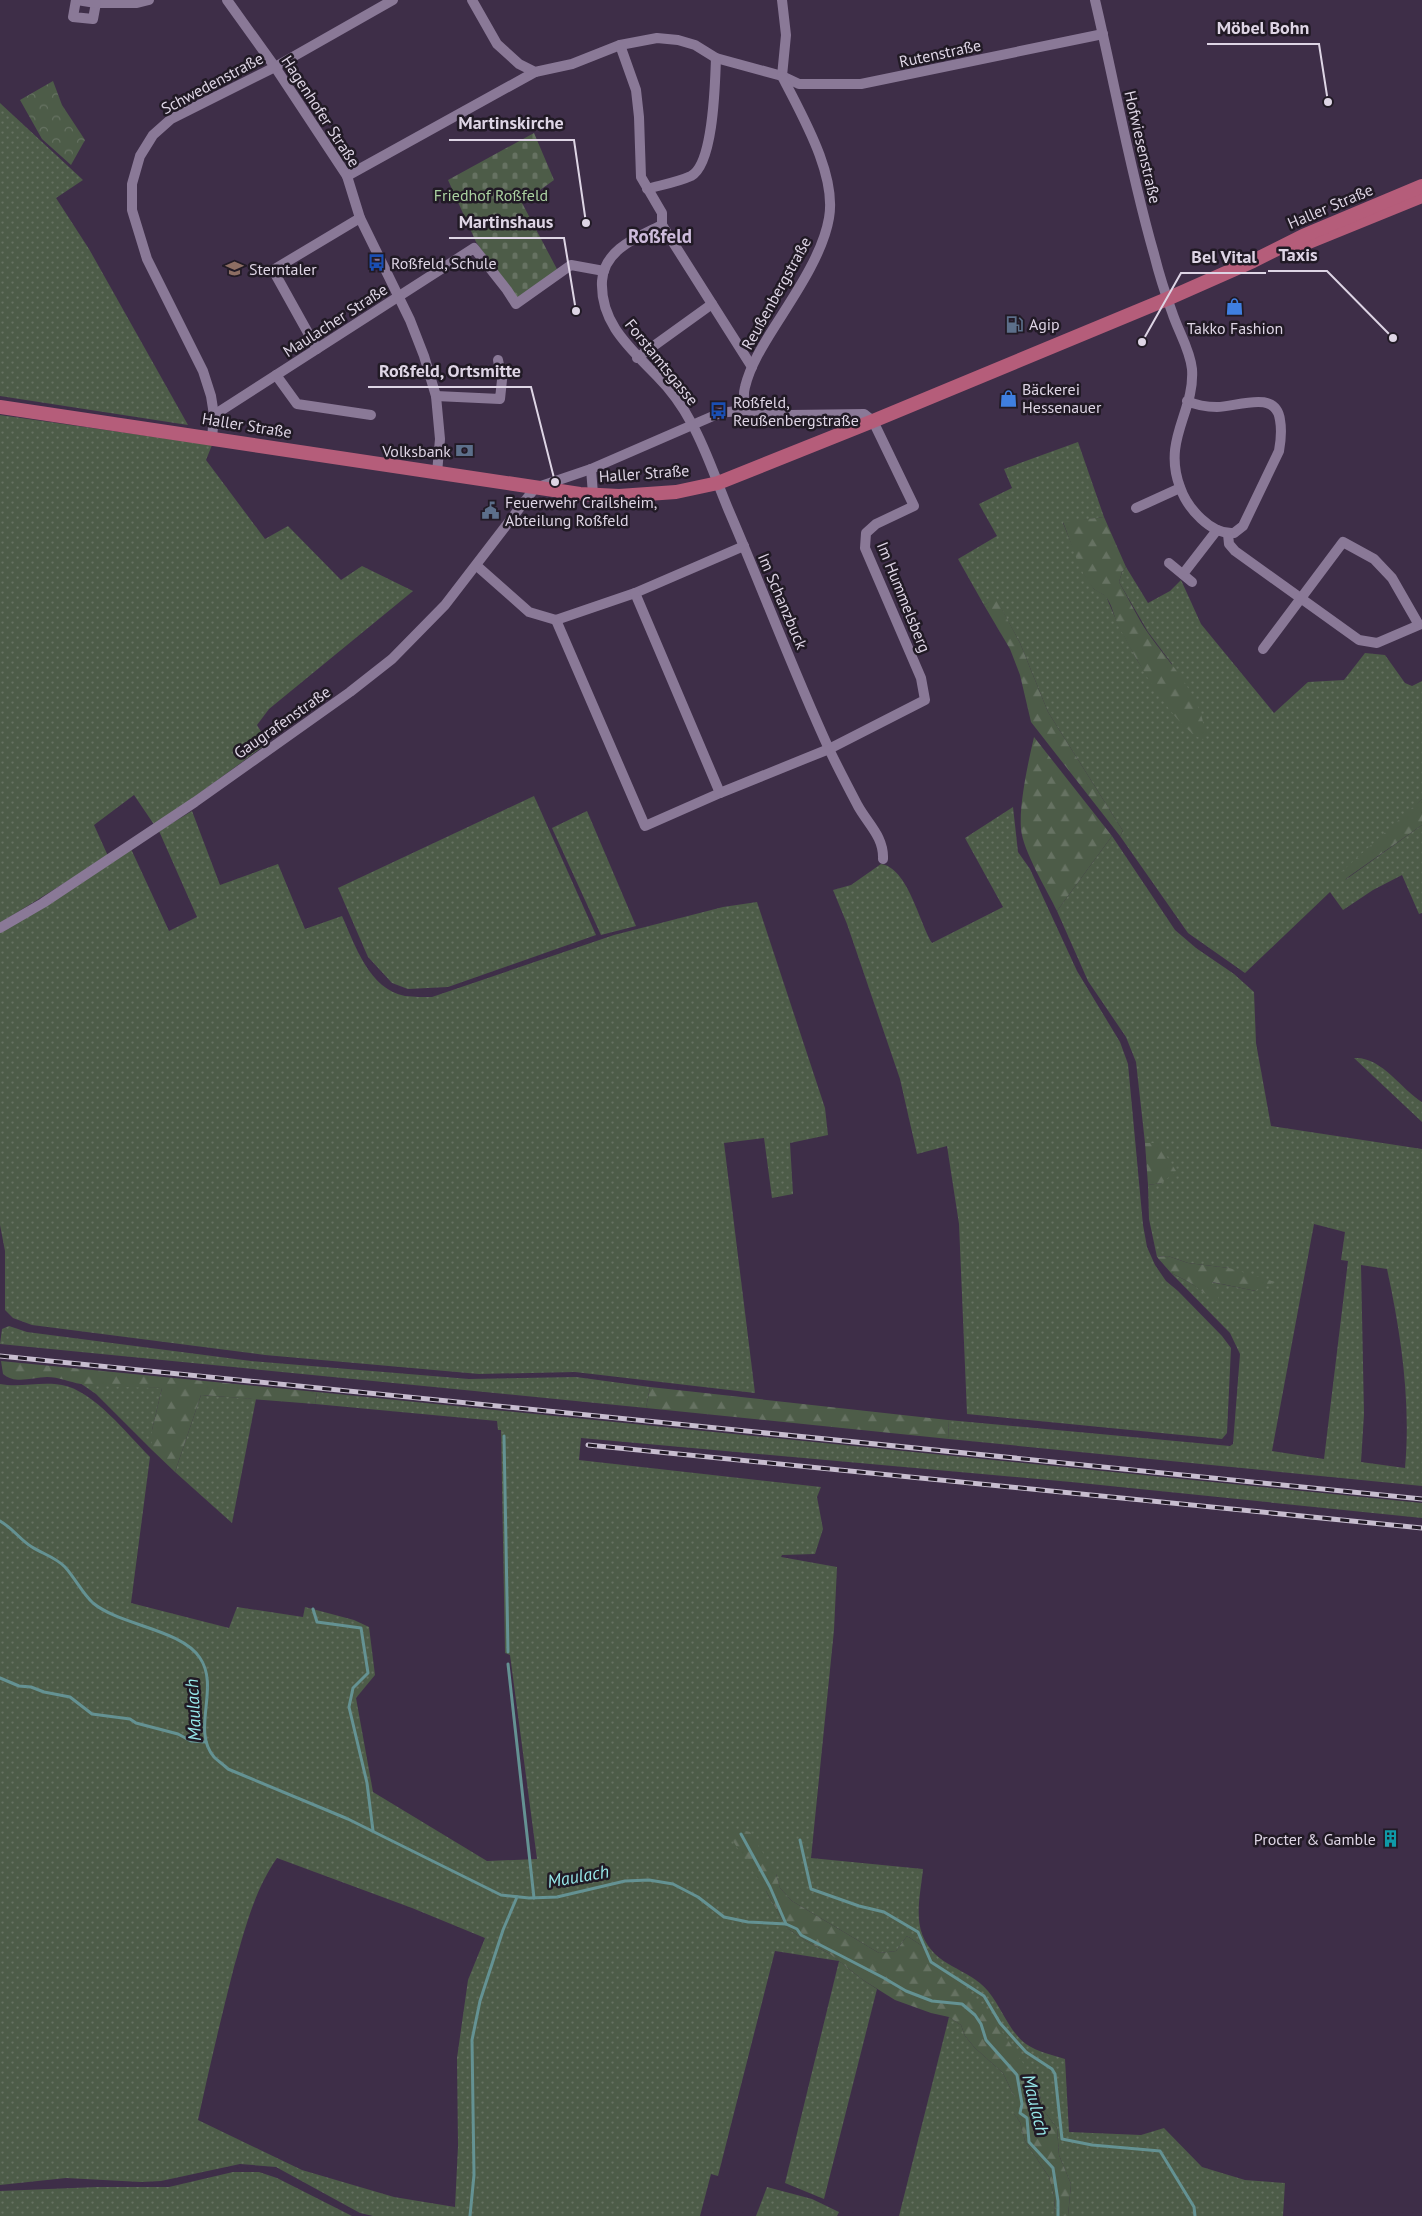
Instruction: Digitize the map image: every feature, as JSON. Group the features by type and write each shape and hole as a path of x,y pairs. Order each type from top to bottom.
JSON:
{"main road":[{"name":"Haller Straße","path":"0,407 535,488 619,496 676,492 718,484 873,421 1167,298 1253,261 1303,236 1422,186"},
{"name":"Haller Straße","path":"1253,261 1307,244 1422,196"}],"street":[{"path":"96,3 93,19 73,17 76,0 96,3 137,3 149,0"},
{"name":"Hagenhofer Straße","path":"227,0 275,67 347,176 360,218 410,320 436,396 440,439 437,473"},
{"name":"Schwedenstraße","path":"214,415 211,396 203,371 147,259 132,210 132,184 140,156 153,135 171,119 275,67 393,0"},
{"path":"472,0 497,44 520,64 535,72"},
{"path":"347,176 535,72 572,64 620,45 657,38 678,40 695,45 716,58 782,76 786,36 782,0"},
{"name":"Hofwiesenstraße","path":"1095,0 1137,192 1167,298 1185,342 1192,369 1187,401 1174,450 1176,474 1180,488"},
{"name":"Rutenstraße","path":"782,76 800,84 861,84 1103,34"},
{"path":"620,45 636,90 641,178 662,212 662,225 752,367"},
{"path":"647,189 693,175 701,165 709,142 716,58"},
{"name":"Reußenbergstraße","path":"744,410 744,389 752,367 804,280 826,231 830,216 825,168 809,130 782,76"},
{"path":"317,349 273,270 360,218"},
{"name":"Forstamtsgasse","path":"662,225 617,249 604,272 604,298 610,321 619,337 637,358 657,376 693,425 744,546"},
{"name":"Maulacher Straße","path":"214,415 474,248 516,304 571,265 604,272"},
{"path":"637,358 712,304"},
{"path":"436,396 500,398 502,380 498,360"},
{"path":"276,375 296,404 371,415"},
{"path":"1136,508 1180,488 1194,510 1217,530 1228,534 1239,531 1279,451 1281,435 1279,415 1272,406 1265,402 1218,407 1195,405 1187,401"},
{"path":"535,488 591,469 720,413 744,410 790,415 864,414 873,421"},
{"path":"212,438 214,415"},
{"name":"Im Hummelsberg","path":"829,749 925,700 922,678 865,548 866,534 876,524 914,506 873,421"},
{"path":"591,469 593,494"},
{"name":"Gaugrafenstraße","path":"0,928 43,903 195,802 350,692 399,652 445,605 477,566 535,488"},
{"path":"1183,574 1217,530"},
{"path":"1228,534 1229,544 1234,551 1300,598 1359,640 1377,643 1421,626 1392,578 1374,559 1343,542 1300,598 1263,648"},
{"name":"Im Schanzbuck","path":"556,620 635,593 744,546 829,749 859,808 884,849 883,859"},
{"path":"1169,563 1192,582"},
{"path":"477,566 529,612 556,620 645,826 829,749"},
{"path":"635,593 720,793"}],"green space":[{"path":"53,81 62,105 85,140 71,165 42,139 20,100"},
{"path":"0,103 83,180 56,198 89,249 188,425 0,396"},
{"name":"Friedhof Roßfeld","path":"534,133 554,180 522,203 558,271 517,300 476,242 448,180"},
{"path":"0,415 212,445 206,460 265,539 288,526 341,580 362,566 413,591 269,709 257,725 268,743 155,826 134,795 94,825 108,856 0,923"},
{"path":"1078,442 1104,517 1063,523 1084,574 1094,589 1106,596 1137,660 1163,700 1172,664 1148,632 1119,582 1122,572 1126,567 1148,603 1170,591 1181,580 1201,624 1274,713 1308,682 1344,680 1365,653 1385,655 1405,683 1412,686 1422,681 1422,799 1345,880 1422,825 1422,913 1419,914 1402,875 1373,890 1343,910 1330,892 1245,973 1188,933 1120,836 1123,831 1048,712 1020,643 996,599 984,605 958,559 997,536 979,504 1012,488 1004,469"},
{"path":"1104,517 1126,567 1122,572 1119,582 1144,627 1194,698 1204,726 1204,740 1192,733 1179,721 1155,690 1118,625 1108,600 1093,588 1079,565 1063,522"},
{"path":"996,598 1020,643 1048,712 1123,831 1120,836 1031,722 1020,675 1010,649 984,605"},
{"path":"1034,737 1112,836 1057,911 1026,848 1021,829 1023,796"},
{"path":"534,796 596,935 448,987 408,989 392,983 368,957 338,888"},
{"path":"1422,799 1422,825 1344,880 1339,874"},
{"path":"1013,807 1018,852 1030,869 1077,971 1120,1042 1128,1064 1143,1225 1147,1247 1155,1265 1166,1281 1222,1336 1231,1348 1227,1433 1222,1439 967,1414 959,1224 947,1146 917,1154 900,1079 847,924 833,890 851,885 881,864 890,868 899,875 906,885 932,943 1003,907 965,838"},
{"path":"192,811 220,885 278,864 305,929 342,916 358,952 373,975 392,992 405,996 432,997 614,935 723,907 757,902 825,1108 828,1135 790,1143 793,1194 772,1198 764,1138 724,1143 755,1393 575,1372 479,1374 265,1355 32,1325 13,1318 5,1310 5,1251 0,1225 0,931 131,849 169,931 197,917 159,831"},
{"path":"587,811 636,926 601,935 552,828"},
{"path":"1112,836 1175,930 1196,948 1234,974 1254,992 1256,1043 1271,1126 1422,1149 1422,1486 949,1439 948,1420 1230,1446 1233,1444 1240,1354 1230,1333 1171,1273 1189,1282 1217,1301 1211,1282 1256,1291 1229,1268 1188,1263 1168,1256 1157,1257 1149,1219 1148,1185 1162,1183 1158,1143 1145,1143 1136,1062 1126,1037 1088,981 1057,911","holes":["1314,1224 1345,1232 1341,1260 1348,1261 1324,1459 1272,1451","1361,1265 1387,1269 1397,1318 1404,1368 1407,1418 1405,1468 1361,1462 1364,1414"]},
{"path":"1354,1058 1373,1062 1422,1102 1422,1122"},
{"path":"1145,1143 1158,1143 1176,1171 1162,1183 1148,1185"},
{"path":"1168,1256 1188,1263 1229,1268 1275,1282 1256,1291 1212,1282 1219,1295 1217,1302 1189,1282 1171,1273 1157,1257"},
{"path":"9,1326 27,1332 251,1361 469,1379 576,1377 650,1387 646,1408 0,1344 2,1329"},
{"path":"1,1361 317,1392 315,1404 201,1395 175,1472 152,1450 152,1430 162,1388 91,1385 51,1377 24,1380 13,1379 3,1374"},
{"path":"80,1383 162,1388 152,1430 152,1450 96,1394"},
{"path":"0,1384 54,1384 74,1389 98,1404 150,1457 131,1603 229,1628 237,1607 303,1617 305,1607 354,1620 369,1627 375,1675 356,1698 373,1792 487,1861 537,1859 510,1655 505,1653 501,1430 498,1430 497,1421 315,1404 317,1392 1422,1503 1422,1518 1071,1482 581,1438 579,1460 821,1487 817,1497 823,1529 815,1554 782,1555 781,1557 837,1567 834,1630 811,1858 923,1869 919,1918 922,1934 928,1945 943,1961 980,1983 988,1991 1014,2032 1026,2044 1040,2051 1065,2059 1069,2132 1141,2135 1164,2128 1202,2167 1245,2180 1285,2183 1283,2216 1068,2216 1071,2184 1059,2155 1057,2128 1044,2111 1037,2084 930,1951 907,1936 896,1951 879,1953 792,1901 780,1888 776,1874 766,1891 787,1928 839,1961 775,1951 718,2176 711,2174 700,2216 373,2216 360,2213 276,2167 240,2164 161,2181 141,2182 66,2178 0,2185","holes":["277,1858 412,1908 485,1938 468,1980 457,2058 458,2146 455,2207 394,2197 302,2170 198,2120 224,2005 242,1939 256,1897"]},
{"path":"650,1387 948,1420 949,1439 646,1408"},
{"path":"201,1395 256,1399 232,1523 175,1472"},
{"path":"729,1827 750,1832 776,1874 780,1888 792,1901 879,1953 896,1951 907,1936 930,1951 995,2021 1037,2084 1044,2111 1057,2128 1059,2155 1071,2184 1068,2216 1055,2216 1054,2195 1049,2177 1025,2141 1020,2122 1014,2114 1014,2096 1003,2073 975,2048 965,2036 961,2025 949,2017 931,2013 895,2000 863,1980 830,1954 787,1928 766,1891 727,1832"},
{"path":"839,1961 877,1989 824,2199 785,2183"},
{"path":"949,2017 961,2025 965,2036 975,2048 1003,2073 1014,2096 1014,2114 1020,2122 1025,2141 1049,2177 1054,2195 1055,2216 899,2216"},
{"path":"233,2172 259,2172 277,2178 352,2216 0,2216 0,2191 97,2187 169,2187"},
{"path":"767,2187 812,2199 839,2212 837,2216 756,2216"}],"waterway":[{"path":"504,1436 508,1652"},
{"name":"Maulach","path":"0,1521 28,1544 61,1564 69,1571 85,1595 105,1611 179,1640 191,1648 200,1658 205,1670 207,1682 205,1735 208,1746 214,1757 228,1769 348,1819 501,1895 529,1898 557,1897 625,1881 649,1880 673,1884 698,1897 724,1917 748,1922 786,1924 797,1929 801,1935 906,1991 932,2001 962,2004 975,2015 981,2024 986,2040 1017,2075 1022,2104 1020,2113 1027,2118 1029,2142 1053,2168 1058,2201 1058,2216"},
{"path":"313,1609 317,1622 361,1628 368,1673 353,1688 349,1707 367,1783 373,1831"},
{"path":"508,1664 534,1898"},
{"path":"0,1678 19,1686 31,1687 44,1692 70,1697 92,1714 130,1719 136,1723 178,1734 191,1741 206,1742"},
{"path":"741,1834 770,1887 786,1924"},
{"path":"800,1840 811,1889 859,1906 884,1912 918,1932 931,1962 984,1996 1000,2023 1026,2052 1052,2069 1055,2074 1062,2139 1092,2145 1160,2151 1194,2207 1195,2216"},
{"path":"470,2216 474,2175 472,2040 480,2001 503,1930 517,1897"}],"railway":[{"path":"0,1356 1422,1499"},
{"path":"588,1445 1422,1528"}],"place":[{"name":"Möbel Bohn","path":"1328,102"},
{"name":"Martinskirche","path":"586,223"},
{"name":"Roßfeld, Schule","path":"377,263"},
{"name":"Sterntaler","path":"235,269"},
{"name":"Takko Fashion","path":"1235,306"},
{"name":"Martinshaus","path":"576,311"},
{"name":"Agip","path":"1015,324"},
{"name":"Taxis","path":"1393,338"},
{"name":"Bel Vital","path":"1142,342"},
{"name":"Bäckerei Hessenauer","path":"1008,398"},
{"name":"Roßfeld, Reußenbergstraße","path":"719,411"},
{"name":"Volksbank","path":"465,451"},
{"name":"Roßfeld, Ortsmitte","path":"555,482"},
{"name":"Feuerwehr Crailsheim, Abteilung Roßfeld","path":"491,511"},
{"name":"Procter & Gamble","path":"1390,1839"}],"district":[{"name":"Roßfeld","path":"660,236"}]}
